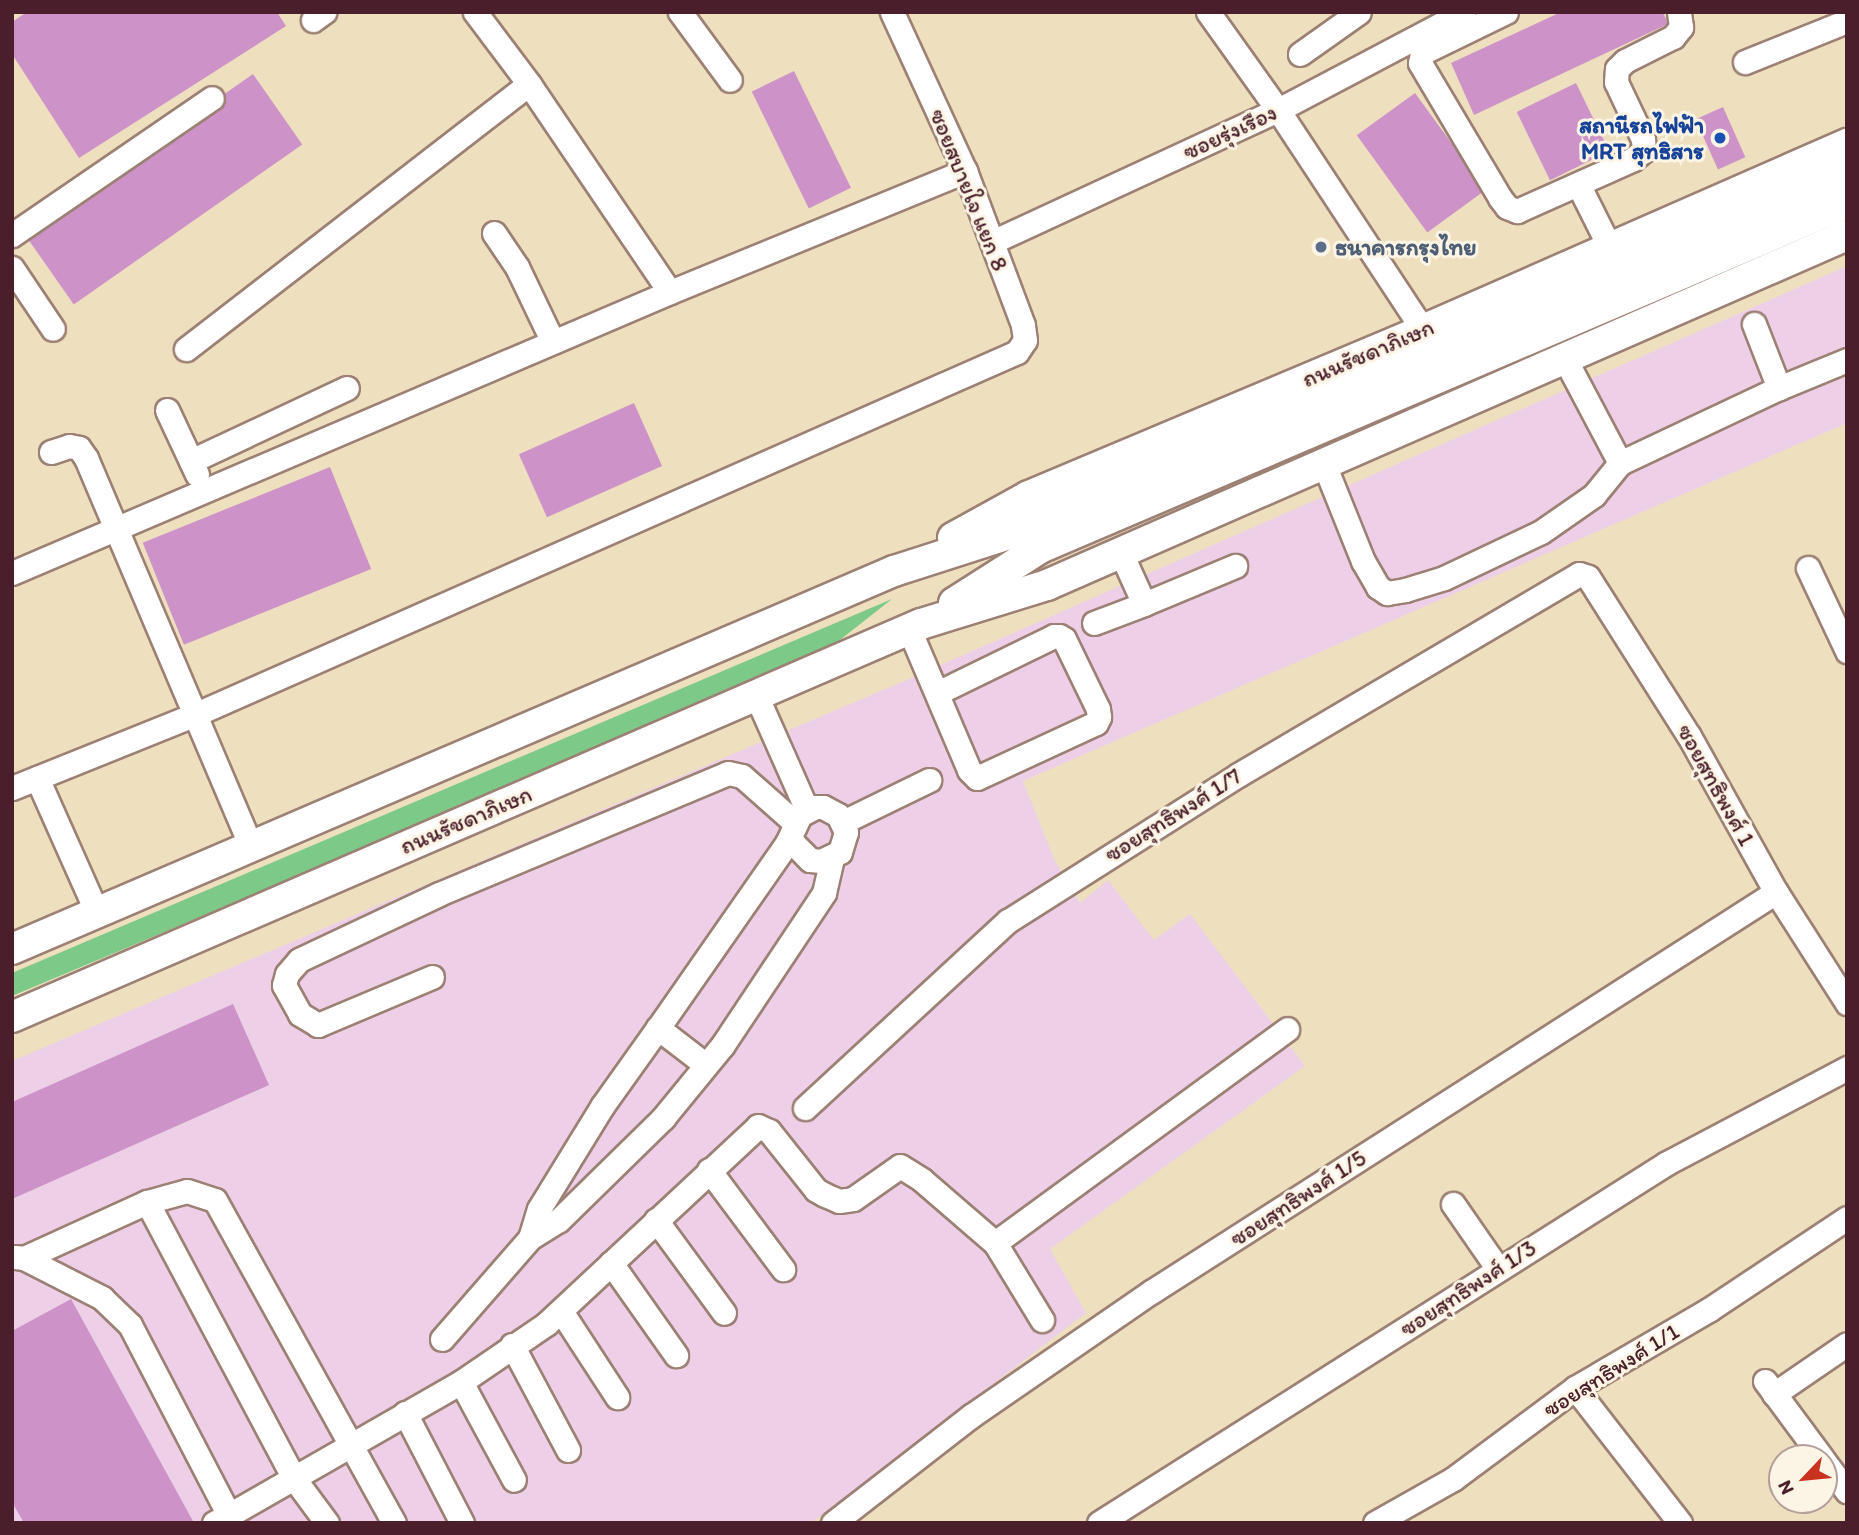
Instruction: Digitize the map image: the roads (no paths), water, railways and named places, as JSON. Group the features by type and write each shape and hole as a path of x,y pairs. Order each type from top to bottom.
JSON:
{"main road":[{"name":"ถนนรัชดาภิเษก","path":"894,571 1029,496 1423,330 1847,144"},
{"name":"ถนนรัชดาภิเษก","path":"13,946 97,913 894,571 1031,527 1847,175"},
{"name":"ถนนรัชดาภิเษก","path":"915,626 1040,548 1847,203"},
{"name":"ถนนรัชดาภิเษก","path":"12,1017 915,626 1047,585 1847,235"}],"street":[{"path":"475,12 529,84 670,292"},
{"path":"680,12 730,80"},
{"name":"ซอยสบายใจ แยก 8","path":"194,715 506,575 1017,352 1025,340 1023,325 965,171 892,12"},
{"path":"1208,12 1278,110 1423,330"},
{"path":"1300,54 1359,12"},
{"path":"1506,12 1422,53 1423,70 1507,207 1517,211 1633,159 1644,150 1643,139 1616,82 1617,69 1625,61 1673,37 1681,27 1679,12"},
{"name":"ซอยรุ่งเรือง","path":"992,242 1278,110 1451,15"},
{"path":"1745,62 1847,21"},
{"path":"186,349 529,84"},
{"path":"12,235 212,98"},
{"path":"12,573 670,292 965,171"},
{"path":"1578,184 1610,248"},
{"path":"494,233 517,268 553,342"},
{"path":"12,268 53,329"},
{"path":"1754,324 1779,388"},
{"path":"1565,359 1620,463"},
{"path":"1324,464 1363,561 1378,587 1387,593 1405,590 1444,578 1541,532 1594,495 1620,463 1779,388 1847,360"},
{"path":"191,461 347,388"},
{"path":"167,410 205,491"},
{"path":"51,453 69,446 79,448 86,458 251,847"},
{"path":"1121,553 1144,604"},
{"path":"1094,623 1235,566"},
{"path":"1808,568 1847,651"},
{"name":"ซอยสุทธิพงศ์ 1","path":"1579,575 1588,577 1689,736 1776,892 1847,1003"},
{"name":"ซอยสุทธิพงศ์ 1/7","path":"805,1108 1009,920 1238,775 1579,575"},
{"path":"915,626 937,693 969,771 977,778 1096,723 1099,717 1098,709 1064,639 1059,636 1054,636 937,693"},
{"path":"756,695 796,825 794,844 810,860 832,858"},
{"path":"12,788 194,715"},
{"path":"432,977 318,1025 300,1014 284,985 286,974 299,961 334,944 439,894 729,773 742,776 796,825"},
{"path":"37,778 97,913"},
{"path":"843,822 929,780"},
{"path":"442,1339 530,1238 559,1220 663,1118 722,1046 824,892 832,858 845,842 843,822 838,815 823,807 796,825 603,1105 539,1209 530,1238"},
{"name":"ซอยสุทธิพงศ์ 1/5","path":"833,1523 971,1416 1151,1292 1776,892"},
{"path":"658,1028 706,1065"},
{"path":"995,1243 1287,1029"},
{"name":"ซอยสุทธิพงศ์ 1/3","path":"1099,1523 1667,1163 1847,1068"},
{"path":"18,1257 102,1298 130,1325 235,1516 293,1476 461,1382 546,1324 758,1126 764,1127 783,1146 816,1190 839,1201 853,1199 900,1166 922,1180 995,1243 1042,1320"},
{"path":"709,1170 783,1269"},
{"path":"18,1257 147,1202 187,1191 215,1200 394,1523"},
{"path":"147,1202 293,1476 327,1523"},
{"path":"1453,1204 1498,1269"},
{"name":"ซอยสุทธิพงศ์ 1/1","path":"1375,1523 1453,1479 1575,1388 1710,1309 1847,1218"},
{"path":"656,1220 724,1313"},
{"path":"611,1264 676,1355"},
{"path":"561,1311 617,1397"},
{"path":"1812,1444 1769,1388 1847,1344"},
{"path":"512,1345 568,1450"},
{"path":"461,1382 514,1480"},
{"path":"1575,1388 1680,1523"},
{"path":"405,1413 462,1523"}],"place":[{"name":"สถานีรถไฟฟ้า MRT สุทธิสาร","path":"1720,138"},
{"name":"ธนาคารกรุงไทย","path":"1321,247"}]}
